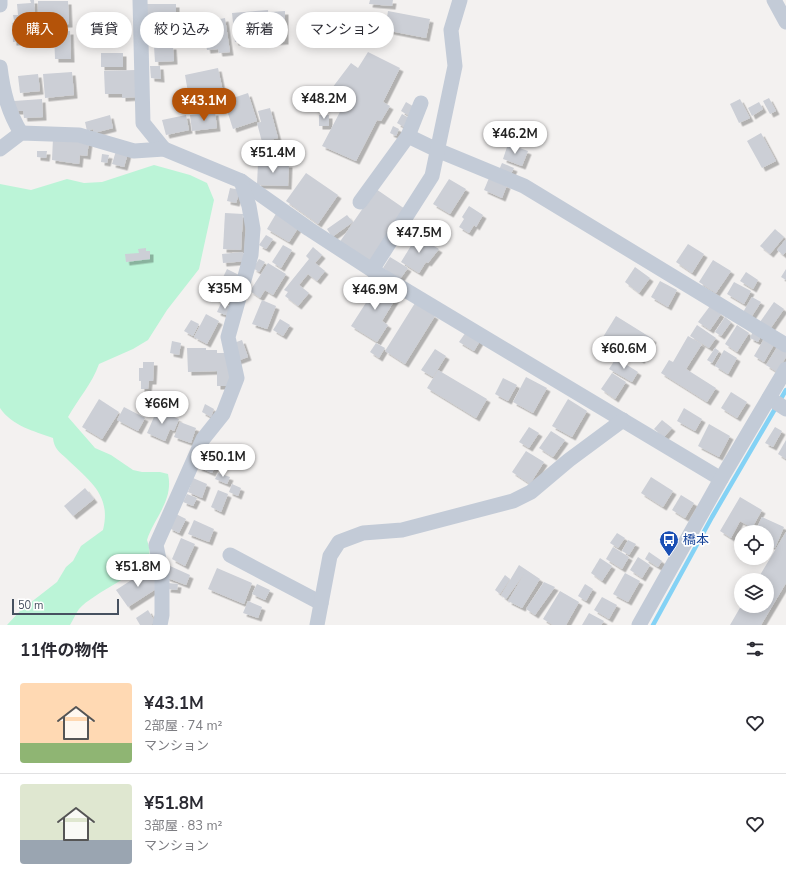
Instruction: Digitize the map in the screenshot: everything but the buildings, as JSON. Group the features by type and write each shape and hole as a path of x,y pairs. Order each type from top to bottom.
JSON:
{"street":[{"path":"0,0 0,5"},
{"path":"140,0 144,123 164,149"},
{"path":"372,270 432,176 455,66 451,30 460,0"},
{"path":"774,0 786,22"},
{"path":"0,67 3,93 11,116 21,133"},
{"path":"360,202 408,136 421,103"},
{"path":"0,150 21,133 79,135 134,151 164,149 241,181 309,229 372,270 721,480"},
{"path":"408,136 437,150 524,186 786,345"},
{"path":"160,625 162,615 162,574 156,545 203,439 223,414 237,378 228,336 251,255 254,229 241,181"},
{"path":"639,625 721,480 778,404 786,369"},
{"path":"317,625 330,556 339,542 363,533 402,530 513,501 531,492 569,460 623,420"},
{"path":"230,555 321,603"}],"green space":[{"path":"154,165 190,175 207,183 214,200 199,269 167,310 148,340 133,349 99,364 89,385 68,417 95,448 111,455 133,470 168,474 169,483 166,501 147,540 149,556 144,564 127,577 95,596 79,609 70,625 7,625 21,610 57,582 66,567 73,561 81,546 103,530 105,517 101,497 96,489 82,473 59,452 54,444 53,438 17,424 0,408 0,184 31,190 67,179 84,183 102,182"}],"waterway":[{"path":"653,625 712,517 786,390"}],"place":[{"name":"橋本","path":"669,557"}]}
